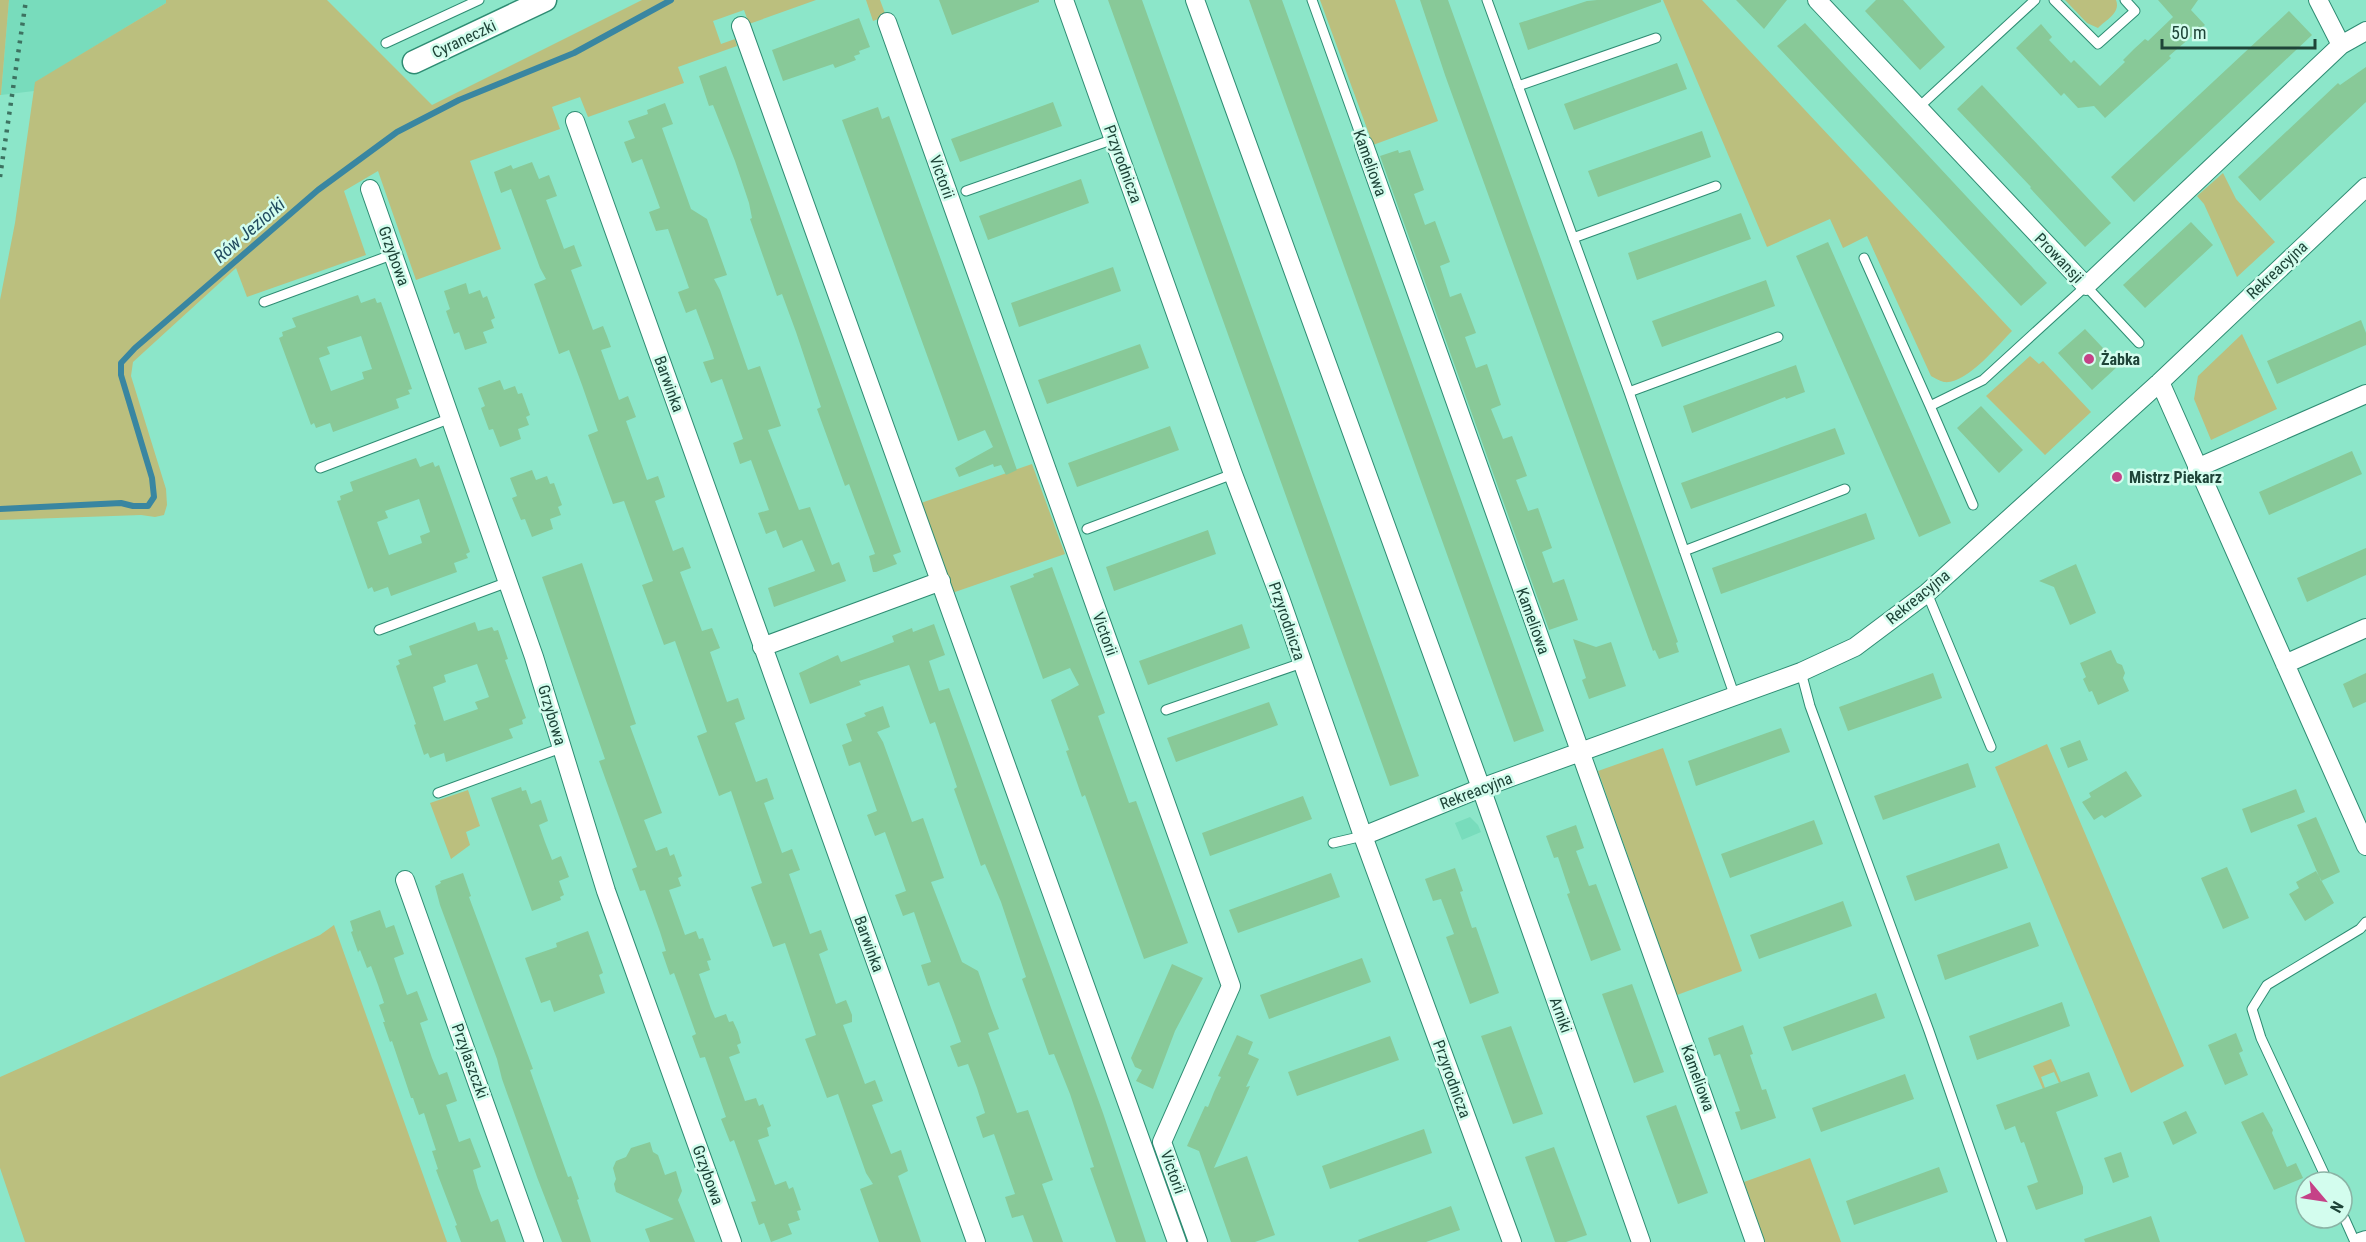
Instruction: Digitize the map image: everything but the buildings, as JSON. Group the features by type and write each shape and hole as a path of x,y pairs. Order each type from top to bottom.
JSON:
{"street":[{"name":"Cyraneczki","path":"414,62 545,0"},
{"name":"Przyrodnicza","path":"1064,0 1233,474 1280,598 1363,836 1512,1242"},
{"name":"Arniki","path":"1195,0 1481,788 1641,1242"},
{"name":"Prowansji","path":"1817,0 2086,286 2341,45 2366,31"},
{"path":"2318,0 2341,45"},
{"name":"Victorii","path":"887,22 1231,986 1162,1142 1198,1242"},
{"name":"Victorii","path":"741,26 1177,1242"},
{"name":"Barwinka","path":"575,121 976,1242"},
{"name":"Kameliowa","path":"1364,145 1755,1242"},
{"name":"Rekreacyjna","path":"1363,836 1481,788 1801,672 1856,647 1927,593 2160,382 2366,187"},
{"name":"Grzybowa","path":"370,189 508,582 606,891 732,1242"},
{"path":"2160,382 2366,846"},
{"path":"2197,468 2366,394"},
{"path":"762,647 941,581"},
{"path":"2285,664 2366,628"},
{"name":"Przylaszczki","path":"405,880 534,1242"},
{"path":"2360,1242 2366,1240"}],"lane":[{"path":"386,43 479,0"},
{"name":"Kameliowa","path":"1312,0 1364,145"},
{"path":"1487,0 1629,392 1735,697"},
{"path":"1919,107 2035,0"},
{"path":"2054,0 2098,44 2135,11 2125,0"},
{"path":"1518,86 1656,38"},
{"path":"966,191 1114,139"},
{"path":"1573,238 1716,186"},
{"path":"264,302 394,254"},
{"path":"1864,258 1973,505"},
{"path":"1930,406 1983,380 2086,286 2139,343"},
{"path":"1629,392 1778,338"},
{"path":"320,468 451,418"},
{"path":"1087,530 1233,474"},
{"path":"1684,551 1845,489"},
{"path":"379,630 508,582"},
{"path":"1927,593 1991,747"},
{"path":"1166,710 1302,663"},
{"path":"1801,672 1810,706 1926,1024 2002,1242"},
{"path":"438,793 561,748"},
{"path":"1333,843 1363,836"},
{"path":"2322,1170 2261,1038 2252,1009 2267,985 2360,929 2366,922"}],"shaded area":[{"path":"0,0 9,0 1,95 0,95"},
{"path":"9,0 166,0 166,3 36,82 34,91 1,95"},
{"path":"166,0 327,0 432,105 642,0 816,0 749,24 744,10 713,21 721,44 735,39 737,46 678,67 684,83 588,117 580,97 552,107 560,129 470,161 501,249 416,280 378,171 344,191 366,255 247,297 236,268 133,362 131,376 166,489 167,505 164,515 0,520 0,300 15,223 35,82 166,3"},
{"path":"866,0 880,0 886,16 873,21"},
{"path":"1320,0 1395,0 1438,121 1373,145"},
{"path":"1663,0 1702,0 2012,331 1981,363 1953,381 1944,382 1931,376 1867,236 1843,248 1830,219 1767,247"},
{"path":"2065,0 2116,0 2117,5 2112,16 2098,28 2087,23"},
{"path":"2223,173 2236,199 2275,242 2237,277 2204,204 2197,196"},
{"path":"2242,334 2277,409 2211,440 2194,399 2198,376"},
{"path":"2030,356 2039,364 2043,361 2091,412 2045,455 1986,396"},
{"path":"1032,464 1065,554 952,593 921,503"},
{"path":"2047,744 2184,1066 2131,1093 1995,767"},
{"path":"1663,748 1742,971 1677,995 1598,771"},
{"path":"468,790 480,826 466,832 470,845 451,859 430,803"},
{"path":"1470,817 1481,832 1462,840 1455,823"},
{"path":"334,925 447,1242 25,1242 0,1168 0,1077 320,935"},
{"path":"2051,1059 2061,1082 2059,1083 2054,1072 2041,1077 2045,1088 2043,1089 2033,1066"},
{"path":"1810,1158 1841,1242 1765,1242 1744,1182"}],"waterway":[{"name":"Rów Jeziorki","path":"0,509 121,503 148,506 154,497 152,478 121,375 121,363 135,348 318,190 397,132 459,100 574,53 671,0"}],"railway":[{"path":"0,177 26,0"}],"place":[{"name":"Żabka","path":"2089,359"},
{"name":"Mistrz Piekarz","path":"2117,477"}]}
